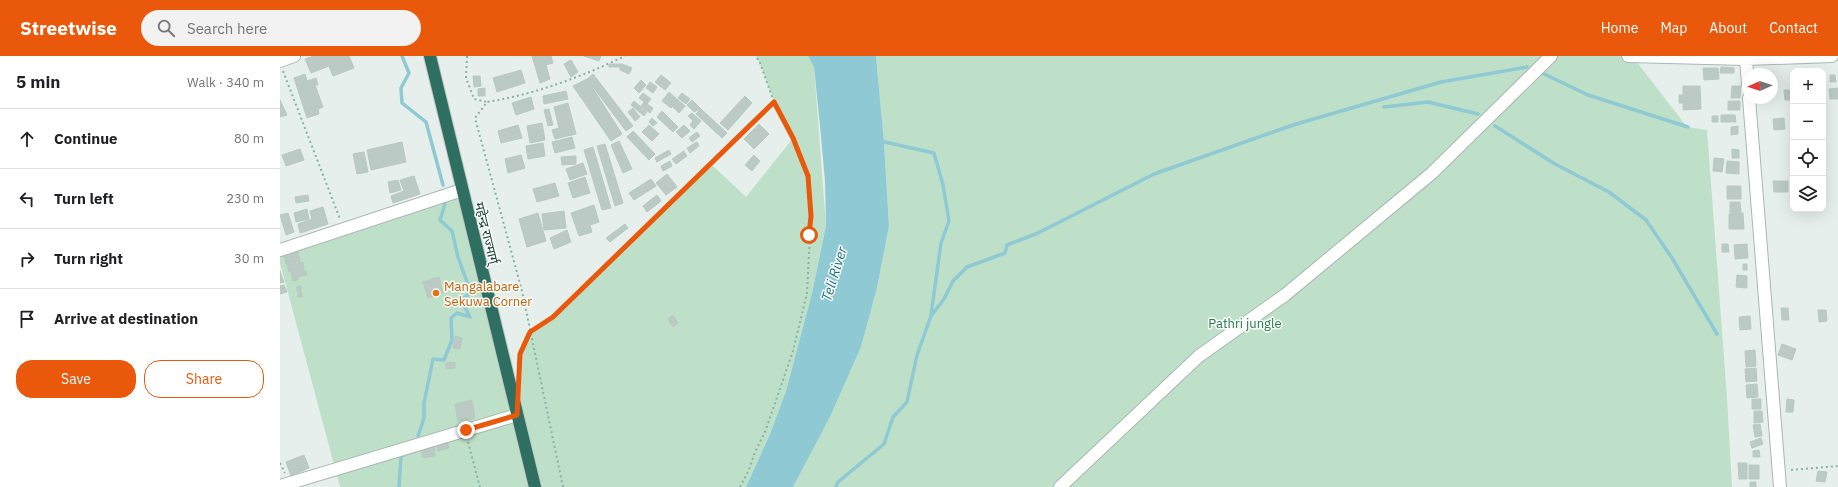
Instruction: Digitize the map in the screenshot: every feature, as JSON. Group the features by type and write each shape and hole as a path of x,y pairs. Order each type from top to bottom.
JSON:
{"highway":[{"name":"महेन्द्र राज्मार्ग्","path":"430,56 535,487"}],"street":[{"path":"281,66 294,56"},
{"path":"1060,487 1198,356 1285,295 1432,173 1550,56"},
{"path":"1628,56 1832,56"},
{"path":"1746,57 1747,68"},
{"path":"1749,104 1780,487"},
{"path":"280,250 462,190"},
{"path":"280,486 517,415"}],"path":[{"path":"467,56 466,78 474,99 487,102 506,99 565,83 625,56"},
{"path":"740,487 750,470 755,452 765,432 793,351 807,293 811,216 808,176 793,138 774,102 756,56"},
{"path":"281,66 344,229"},
{"path":"487,102 475,118 522,291 563,487"},
{"path":"519,369 520,354 530,332 553,317 774,102"},
{"path":"466,430 480,487"},
{"path":"1779,471 1838,466"}],"green space":[{"path":"756,56 808,56 814,67 826,226 812,293 786,391 770,434 746,487 340,487 280,263 280,250 462,190 517,413 520,354 530,332 553,317 711,164 746,197 793,138 774,102"},
{"name":"Pathri jungle","path":"876,56 1744,56 1633,57 1687,127 1707,130 1727,398 1732,487 793,487 830,417 861,347 877,288 889,226 884,142"}],"water":[{"name":"Teli River","path":"808,56 876,56 884,142 889,226 877,288 861,347 830,417 793,487 746,487 770,434 786,391 812,293 826,226 825,181 814,67"}],"building":[{"path":"314,56 349,56 354,68 333,76 329,66 311,73 305,59"},
{"path":"532,56 551,56 553,63 546,65 550,79 540,83"},
{"path":"584,56 601,56 599,61"},
{"path":"571,60 578,72 571,77 564,64"},
{"path":"609,64 622,64 632,68 629,74 620,70 620,67 609,67"},
{"path":"1721,67 1734,68 1734,73 1720,73"},
{"path":"1703,68 1718,68 1719,79 1704,80"},
{"path":"521,70 525,83 497,92 493,78"},
{"path":"305,74 307,81 316,78 318,85 315,85 323,107 318,109 319,114 307,118 294,78"},
{"path":"593,74 633,126 626,131 587,79"},
{"path":"661,75 671,83 665,90 655,82"},
{"path":"1830,75 1835,75 1836,82 1830,82"},
{"path":"473,76 480,76 481,86 474,87"},
{"path":"587,79 622,134 611,141 573,86"},
{"path":"641,80 646,85 639,93 634,88"},
{"path":"650,82 657,87 653,93 646,88"},
{"path":"1683,86 1700,86 1701,109 1683,110 1683,103 1679,103 1679,95 1683,95"},
{"path":"1732,86 1741,86 1740,98 1731,98"},
{"path":"485,88 485,96 478,96 478,89"},
{"path":"1838,88 1838,99 1830,99 1829,89"},
{"path":"1784,90 1790,90 1790,100 1785,100"},
{"path":"566,91 568,99 544,104 543,96"},
{"path":"669,92 678,100 671,108 662,101"},
{"path":"643,93 651,99 647,104 639,98"},
{"path":"682,93 690,99 686,104 678,98"},
{"path":"745,96 752,103 728,130 720,123"},
{"path":"531,97 534,109 516,115 512,103"},
{"path":"280,100 287,115 280,117"},
{"path":"678,100 685,106 679,113 672,106"},
{"path":"692,100 701,109 694,112 687,105"},
{"path":"634,101 647,112 644,116 631,105"},
{"path":"1728,101 1740,101 1740,110 1728,110"},
{"path":"644,102 653,108 650,113 641,106"},
{"path":"568,103 576,134 555,139 552,130 559,128 554,107"},
{"path":"633,108 640,117 635,121 628,112"},
{"path":"549,109 553,125 548,126 544,110"},
{"path":"701,109 727,133 722,138 696,114"},
{"path":"662,111 678,127 673,132 657,117"},
{"path":"692,113 701,121 694,129 690,125 693,121 688,116"},
{"path":"1721,115 1735,115 1736,122 1721,122"},
{"path":"1712,116 1718,116 1718,122 1712,122"},
{"path":"652,118 657,123 653,126 649,122"},
{"path":"1784,118 1785,129 1774,130 1773,119"},
{"path":"542,123 545,140 530,143 527,126"},
{"path":"759,124 769,134 754,149 744,139"},
{"path":"518,125 522,138 501,143 498,131"},
{"path":"649,125 659,134 652,141 642,132"},
{"path":"684,125 690,131 682,138 676,132"},
{"path":"1738,126 1738,134 1731,135 1731,127"},
{"path":"633,131 655,154 649,160 627,137"},
{"path":"697,132 700,136 692,142 689,138"},
{"path":"572,137 575,148 555,153 552,142"},
{"path":"619,141 632,169 623,173 611,145"},
{"path":"402,142 406,162 371,170 367,150"},
{"path":"697,142 699,146 690,153 687,148"},
{"path":"543,143 545,156 528,159 526,146"},
{"path":"605,144 623,203 615,206 597,146"},
{"path":"593,147 611,208 602,210 584,150"},
{"path":"300,149 304,160 286,166 282,155"},
{"path":"1732,149 1739,150 1739,158 1732,158"},
{"path":"669,150 671,154 657,162 655,158"},
{"path":"684,151 687,156 676,164 672,159"},
{"path":"364,152 368,172 357,174 353,154"},
{"path":"521,155 525,168 508,173 505,159"},
{"path":"754,155 760,161 752,171 745,165"},
{"path":"576,156 576,164 562,165 561,157"},
{"path":"1714,158 1724,159 1722,172 1713,171"},
{"path":"670,161 672,166 663,171 661,166"},
{"path":"1727,161 1739,162 1739,174 1726,173"},
{"path":"583,163 587,174 570,180 566,169"},
{"path":"667,174 677,187 666,195 656,183"},
{"path":"414,176 420,194 393,203 391,196 404,191 400,180"},
{"path":"585,177 590,193 573,198 568,183"},
{"path":"651,179 656,186 634,200 629,193"},
{"path":"398,180 401,190 390,193 388,182"},
{"path":"1773,181 1788,181 1788,192 1774,192"},
{"path":"555,183 559,196 537,202 533,189"},
{"path":"1727,186 1741,186 1741,199 1727,199"},
{"path":"308,195 309,201 296,203 295,197"},
{"path":"657,195 661,201 647,212 643,206"},
{"path":"1730,202 1740,202 1741,212 1730,213"},
{"path":"594,205 599,222 590,225 592,232 579,236 571,213"},
{"path":"323,207 328,224 300,233 298,224 312,219 310,211"},
{"path":"307,209 309,219 296,222 294,213"},
{"path":"564,211 566,228 544,230 542,214"},
{"path":"288,213 294,232 286,235 280,215"},
{"path":"538,213 546,241 527,247 519,219"},
{"path":"1743,213 1744,229 1729,229 1729,214"},
{"path":"625,224 628,228 610,242 606,238"},
{"path":"567,230 571,242 554,249 550,238"},
{"path":"1722,244 1728,244 1729,252 1722,252"},
{"path":"1747,244 1748,258 1735,259 1734,245"},
{"path":"298,252 300,261 286,264 284,255"},
{"path":"303,262 304,269 289,272 287,265"},
{"path":"1743,264 1747,264 1747,270 1743,270"},
{"path":"305,270 307,275 298,277 298,280 293,281 291,273"},
{"path":"280,271 284,282 280,283"},
{"path":"1737,275 1747,276 1747,288 1736,287"},
{"path":"439,277 443,293 428,298 423,282"},
{"path":"284,285 287,292 280,294 280,286"},
{"path":"301,286 301,291 297,291 297,287"},
{"path":"298,292 302,292 302,297 298,297"},
{"path":"1781,308 1788,308 1789,320 1782,320"},
{"path":"1818,310 1826,310 1827,321 1819,322"},
{"path":"673,315 678,323 673,327 668,319"},
{"path":"1750,316 1751,329 1740,330 1739,317"},
{"path":"455,336 462,338 460,349 453,348"},
{"path":"1782,344 1796,349 1792,360 1778,355"},
{"path":"1755,350 1756,366 1746,367 1745,351"},
{"path":"455,362 455,368 446,369 446,363"},
{"path":"1756,368 1757,381 1746,382 1745,369"},
{"path":"1757,384 1758,397 1747,398 1746,385"},
{"path":"1752,399 1761,399 1761,409 1752,409"},
{"path":"1787,399 1794,400 1793,412 1786,412"},
{"path":"472,400 475,418 458,421 455,404"},
{"path":"1754,411 1762,411 1763,422 1754,423"},
{"path":"1760,424 1762,436 1755,437 1753,425"},
{"path":"1761,438 1763,444 1752,448 1750,442"},
{"path":"447,439 449,448 438,451 436,441"},
{"path":"434,447 435,456 423,458 421,448"},
{"path":"1759,450 1760,457 1753,457 1753,451"},
{"path":"304,455 309,468 291,476 286,462"},
{"path":"1738,463 1747,463 1747,479 1739,479"},
{"path":"1749,465 1759,465 1759,479 1749,479"},
{"path":"1818,471 1827,472 1825,482 1816,481"},
{"path":"1750,482 1756,482 1756,487 1750,487"}],"waterway":[{"path":"402,56 409,73 401,88 402,103 426,122 443,185"},
{"path":"836,487 838,482 884,444 893,417 907,402 917,355 931,316 944,299 953,281 967,267 1005,253 1007,245 1038,233 1154,174 1293,125 1441,82 1527,67"},
{"path":"1542,73 1588,95 1688,127"},
{"path":"1384,107 1428,102 1478,114"},
{"path":"1495,126 1555,164 1609,192 1646,220 1672,258 1717,334"},
{"path":"880,141 934,153 943,185 949,221 941,243 931,315"},
{"path":"418,436 424,418 424,403 433,359 444,360 452,340 451,318 457,313 470,317 461,300 471,293 458,257 452,231 440,220 445,204"},
{"path":"399,487 401,456 404,455"}],"place":[{"name":"Mangalabare Sekuwa Corner","path":"436,293"}],"route":[{"path":"466,430 517,415 520,354 530,332 553,317 774,102 793,138 808,176 811,216 809,235"}]}
